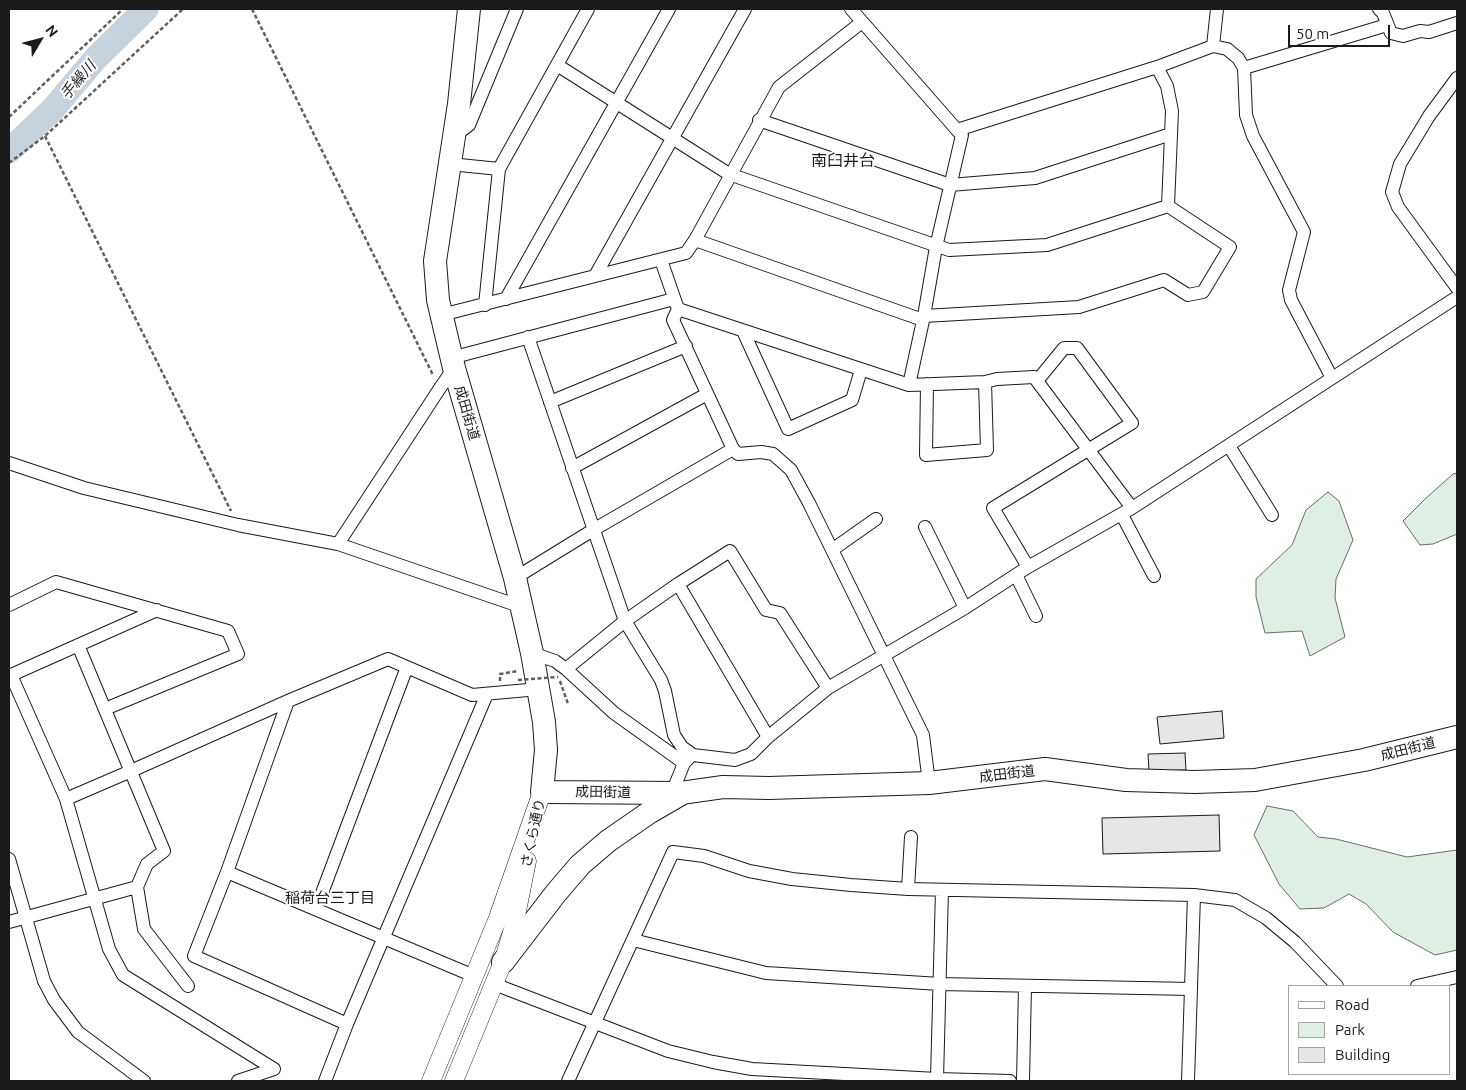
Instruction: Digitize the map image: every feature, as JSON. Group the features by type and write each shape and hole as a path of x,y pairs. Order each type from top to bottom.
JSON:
{"highway":[{"name":"成田街道","path":"469,9 454,136 435,261 440,315 522,608 526,662 539,688 544,722 546,750 542,792 677,793 723,787 769,788 929,783 1045,770 1126,780 1195,782 1255,780 1364,760 1457,736"},
{"path":"503,962 580,865 608,841 677,793"}],"street":[{"path":"454,136 469,125 517,9"},
{"path":"485,305 499,169 588,9"},
{"path":"506,299 669,9"},
{"path":"595,276 745,9"},
{"path":"851,9 962,135 936,247 924,318 909,385"},
{"path":"1212,46 1217,9"},
{"path":"1379,9 1384,13 1391,33 1403,36 1420,31 1429,32 1457,23"},
{"path":"440,315 686,253 779,87 862,22"},
{"path":"1244,68 1387,25"},
{"path":"957,130 1157,67 1212,46 1227,49 1238,58 1244,68 1246,115 1253,136 1304,232 1289,290 1291,300 1332,378"},
{"path":"557,65 730,174 936,247 949,250 1047,245 1168,206"},
{"path":"1157,67 1167,86 1172,111 1168,206"},
{"path":"526,662 555,661 562,673 614,713 689,759 734,760 751,754 768,737 828,688 965,608 1028,567 1127,511 1456,298 1398,207 1392,192 1400,164 1429,116 1457,78"},
{"path":"759,120 950,185 1035,178 1172,134"},
{"path":"450,164 499,169"},
{"path":"695,240 924,318 1079,308 1164,280 1188,295 1203,292 1230,247 1168,206"},
{"path":"661,260 676,304 673,320 733,449 738,454 761,452 773,454 791,470 923,736 929,783"},
{"path":"338,544 440,388 453,363 528,337 676,304 743,331 909,385 985,382 996,379 1034,377 1087,450 1127,511 1154,576"},
{"path":"743,331 788,429 852,400 861,370"},
{"path":"528,337 625,621 661,680 674,735 689,759 677,793"},
{"path":"550,402 686,346"},
{"path":"1028,567 993,508 1132,423 1077,348 1064,348 1037,381"},
{"path":"927,384 926,455 987,450 985,382"},
{"path":"572,468 707,394"},
{"path":"1229,446 1272,515"},
{"path":"515,578 593,530 733,449"},
{"path":"9,463 84,488 238,524 338,544 522,608"},
{"path":"832,550 876,520"},
{"path":"925,527 965,608"},
{"path":"562,673 625,621 730,551 766,610 780,613 828,688"},
{"path":"1016,575 1036,616"},
{"path":"9,605 56,582 228,631 238,654 105,710"},
{"path":"678,584 768,737"},
{"path":"157,610 10,676 66,799 109,949 123,975 274,1069 238,1081"},
{"path":"78,645 164,851 147,864 137,887 144,929 188,986"},
{"path":"66,799 388,659 472,695 539,688"},
{"path":"316,909 407,667"},
{"path":"325,1081 347,1024 487,694"},
{"path":"288,701 227,872 194,956 347,1024"},
{"name":"さくら通り","path":"454,1081 503,962 514,926 542,792"},
{"name":"さくら通り","path":"431,1081 498,918 542,792"},
{"path":"908,889 911,837"},
{"path":"568,1081 673,852 690,853 749,871 792,879 908,889 1194,895 1235,900 1266,918 1295,942 1336,985"},
{"path":"9,859 44,981 54,1000 78,1032 144,1081"},
{"path":"227,872 474,976"},
{"path":"9,922 26,919 137,887"},
{"path":"937,1079 942,890"},
{"path":"1188,1081 1194,895"},
{"path":"633,940 766,973 940,984 1191,989"},
{"path":"1421,985 1457,977"},
{"path":"494,984 668,1051 713,1062 838,1077 1010,1081"},
{"path":"1023,1081 1025,986"}],"path":[{"path":"9,116 123,9"},
{"path":"9,163 45,136 182,9"},
{"path":"252,9 440,388"},
{"path":"45,136 238,524"},
{"path":"500,683 500,674 526,662"},
{"path":"509,681 562,673 568,704"}],"green space":[{"path":"1457,473 1457,534 1433,544 1420,545 1403,521 1453,474"},
{"path":"1328,492 1339,501 1353,540 1336,579 1335,598 1345,637 1310,656 1302,631 1265,633 1256,597 1256,579 1292,545 1306,510"},
{"path":"1267,806 1293,811 1318,837 1336,839 1407,857 1457,850 1457,950 1435,955 1393,932 1366,904 1349,894 1324,908 1300,909 1279,884 1254,835"}],"building":[{"path":"1222,711 1224,738 1160,744 1157,717"},
{"path":"1185,753 1186,770 1149,771 1148,754"},
{"path":"1219,815 1220,851 1103,854 1102,818"}],"waterway":[{"name":"手繰川","path":"9,151 53,109 96,58 146,9"}],"district":[{"name":"南臼井台","path":"843,161"},
{"name":"稲荷台三丁目","path":"330,898"}]}
